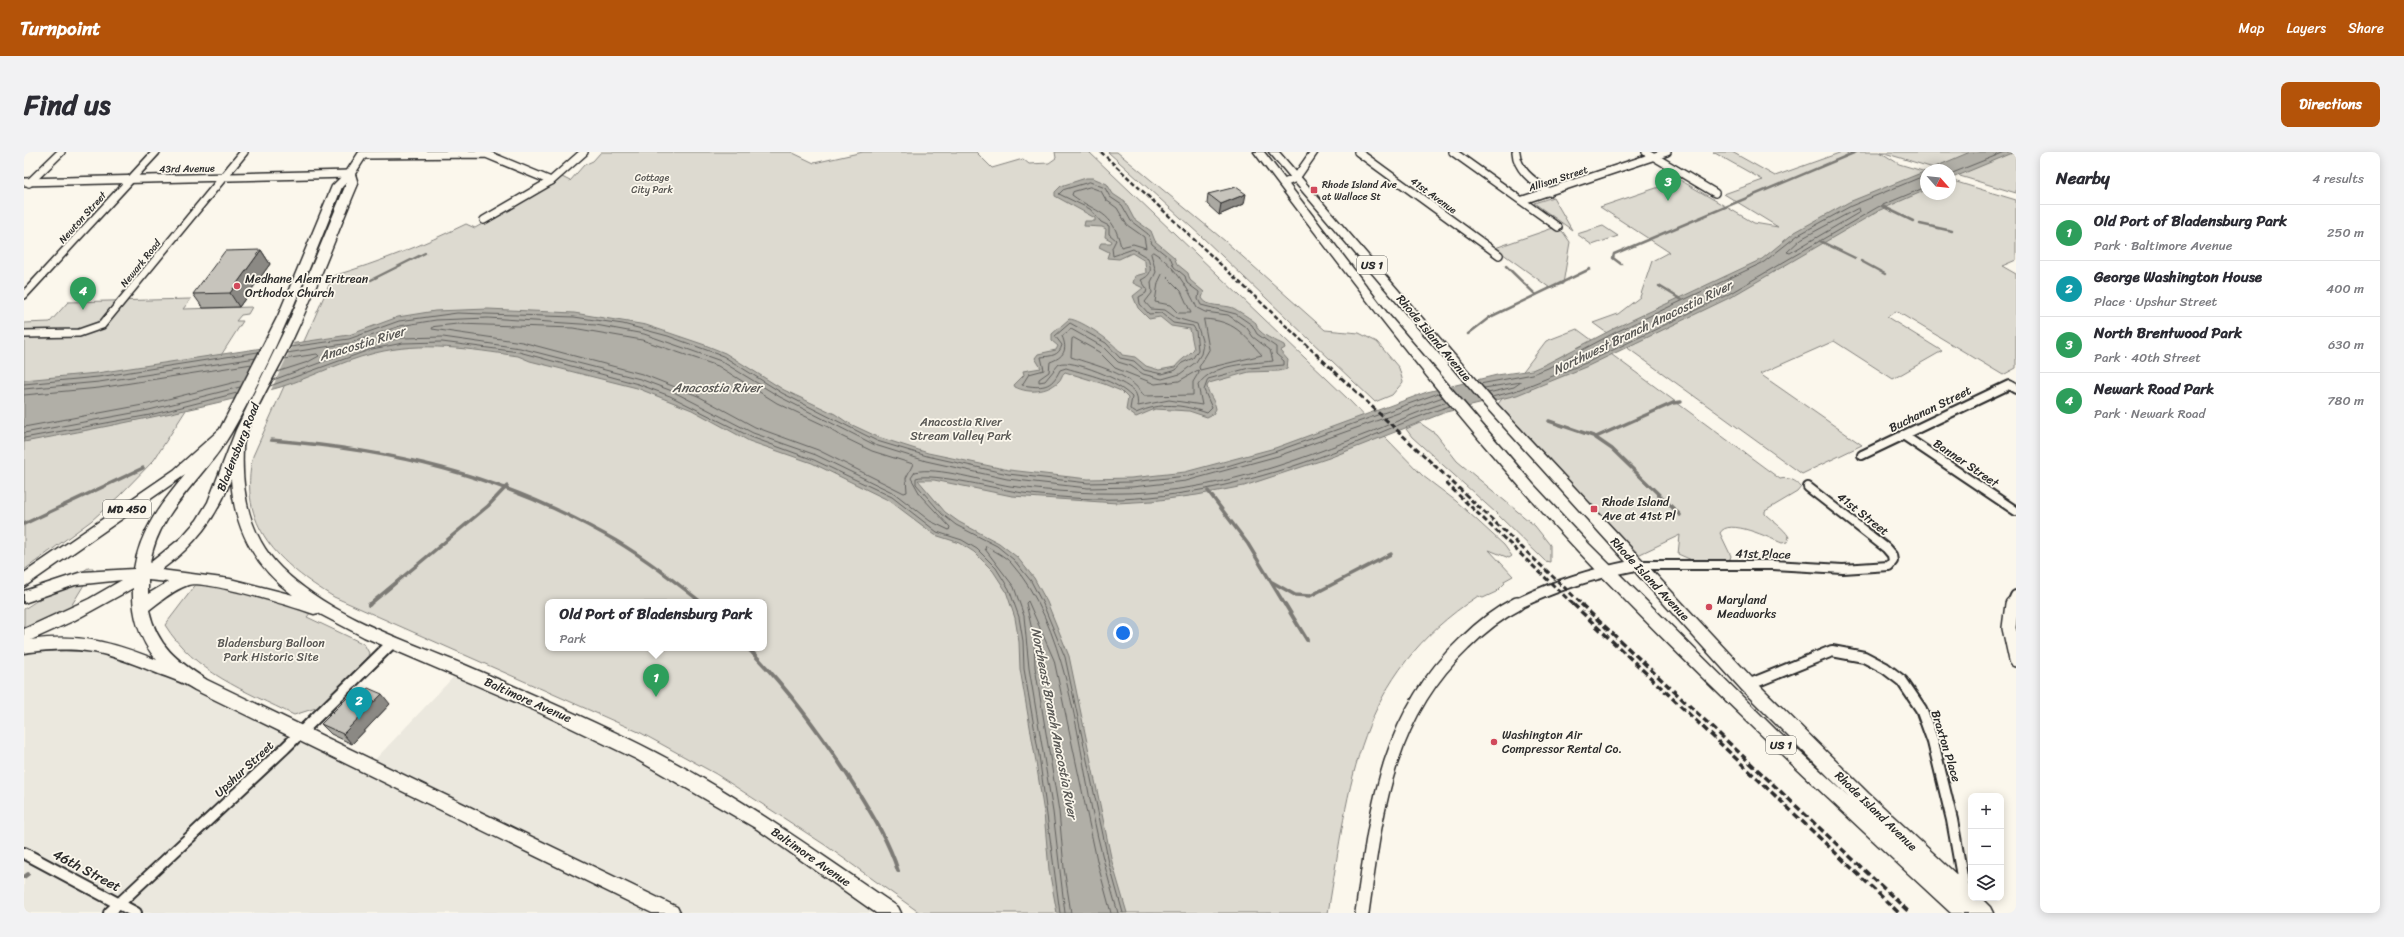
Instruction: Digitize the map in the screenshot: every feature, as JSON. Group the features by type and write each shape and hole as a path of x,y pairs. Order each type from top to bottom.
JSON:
{"main road":[{"name":"Rhode Island Avenue","path":"1259,152 1284,183 1383,316 1528,487 1605,570 1770,735 1964,913"},
{"name":"Rhode Island Avenue","path":"1274,152 1489,403 1636,565 1748,685 1984,913"},
{"name":"Bladensburg Road","path":"24,581 179,473 225,432 300,281 337,186 350,174 363,154"},
{"name":"Bladensburg Road","path":"24,636 82,609 141,574 179,547 202,524 219,495 236,445 288,335 353,184 350,174"},
{"path":"225,432 207,461 170,504 155,525 144,552 141,574 140,610 146,631 156,649 178,671 187,677 300,734 671,913"},
{"name":"Baltimore Avenue","path":"236,445 239,502 244,523 254,543 267,563 283,579 329,614 535,702 665,765 764,823 883,910"},
{"path":"24,597 51,586 82,578 141,574 186,579 259,592 329,614"},
{"path":"140,610 159,593 186,579"},
{"path":"24,647 60,643 96,645 117,651 150,665 187,677"}],"street":[{"path":"24,188 27,182 61,152"},
{"name":"Newton Street","path":"24,295 156,152"},
{"name":"Newark Road","path":"24,334 79,333 102,325 244,152"},
{"path":"484,220 551,181 584,152"},
{"path":"1284,183 1296,178 1314,152"},
{"name":"41st Avenue","path":"1358,152 1498,255"},
{"path":"1453,152 1523,200 1558,227"},
{"path":"1516,152 1516,160 1530,177 1549,192"},
{"path":"1646,152 1715,193"},
{"name":"Allison Street","path":"1523,200 1667,152"},
{"path":"363,154 486,154 551,181"},
{"name":"43rd Avenue","path":"27,182 350,174"},
{"name":"Buchanan Street","path":"1862,455 1903,435 2012,387"},
{"name":"Banner Street","path":"1903,435 2016,511"},
{"name":"41st Street","path":"1808,487 1886,548 1892,555 1893,561 1889,566"},
{"path":"1362,913 1379,801 1386,770 1408,716 1433,677 1464,644 1498,616 1527,597 1557,584 1605,570 1636,565"},
{"name":"41st Place","path":"1636,565 1773,565 1843,569 1889,566"},
{"path":"2016,596 2009,613 2008,628 2016,660"},
{"name":"Upshur Street","path":"109,913 300,734 394,642"},
{"name":"Braxton Place","path":"1748,685 1832,651 1845,652 1877,663 1903,681 1922,709 1931,732 1958,839 1965,896"},
{"name":"46th Street","path":"24,853 136,913"}],"shaded area":[{"path":"24,647 106,648 368,767 460,670 726,802 877,913 24,913"}],"green space":[{"name":"Anacostia River Stream Valley Park","path":"601,152 791,152 814,163 863,152 976,152 992,168 1023,159 1029,164 1049,163 1056,158 1055,152 1089,152 1348,399 1423,476 1456,501 1504,545 1512,556 1509,558 1489,550 1513,576 1504,581 1505,583 1496,592 1483,598 1478,596 1437,627 1406,661 1383,697 1366,735 1353,776 1328,913 920,913 825,845 716,774 641,733 334,597 296,571 280,556 267,540 257,522 251,502 250,481 253,456 333,276 401,253 466,224 475,228 547,188 560,176 570,181 584,165 593,161"},
{"path":"1108,152 1117,152 1225,241 1325,330 1359,333 1377,342 1399,368 1403,382 1392,395 1375,402 1201,236"},
{"path":"1713,152 1732,152 1775,176 1842,152 1880,152 1899,164 1920,170 1920,200 1956,200 1956,182 2016,200 2016,260 2002,266 2016,274 2016,368 2003,375 1896,311 1887,317 1942,351 1893,379 1834,341 1760,374 1862,445 1802,474 1593,323 1618,314 1640,297 1652,261 1669,252 1600,207 1680,180 1754,223 1778,227 1724,194 1763,180"},
{"path":"1881,152 2016,152 2016,193 1956,175 1956,164 1920,164"},
{"path":"1553,197 1572,230 1534,203"},
{"path":"1603,226 1618,236 1592,245 1577,234"},
{"path":"1556,227 1563,232 1570,242 1563,284 1550,288 1495,248"},
{"path":"191,299 183,309 252,307 248,314 241,315 236,321 243,321 154,460 119,496 91,521 24,570 24,323 50,322 68,302"},
{"path":"1577,329 1780,479 1789,479 1801,487 1797,492 1765,511 1765,514 1787,533 1789,537 1787,542 1782,543 1750,530 1732,527 1725,529 1720,533 1731,556 1730,559 1725,561 1694,561 1678,554 1680,535 1638,555 1498,404 1546,341"},
{"path":"1420,423 1436,434 1457,461 1535,526 1550,545 1550,562 1545,561 1496,513 1412,437 1406,429"},
{"path":"88,568 93,568 93,570 65,616 54,623 24,629 24,609"},
{"name":"Bladensburg Balloon Park Historic Site","path":"197,583 241,591 312,611 307,617 364,644 369,653 367,659 319,707 294,715 222,679 206,668 190,656 165,625"}],"water":[{"path":"1970,152 2015,152 1956,177 1956,164 1942,164"},
{"path":"1920,173 1920,193 1880,210 1729,298 1588,366 1517,395 1446,412 1329,458 1244,486 1197,495 1152,501 1117,503 1012,496 934,480 918,480 945,512 959,522 999,543 1017,557 1034,578 1047,602 1069,656 1112,862 1127,913 1057,913 1049,870 1044,813 1020,669 1019,642 1015,618 1006,591 993,571 974,552 960,543 935,535 890,501 812,463 749,441 692,410 637,388 530,361 518,356 446,347 411,347 393,349 361,357 294,383 266,391 85,431 24,442 24,380 97,373 349,335 398,317 435,311 488,309 574,313 646,325 725,353 784,390 835,414 848,423 878,437 928,453 1009,470 1088,479 1131,478 1185,472 1275,448 1427,392 1497,375 1532,370 1615,328 1762,259 1795,232 1849,202"},
{"path":"1086,178 1093,178 1107,184 1113,194 1125,202 1134,219 1151,231 1155,241 1174,257 1177,264 1188,273 1190,280 1204,292 1202,298 1204,301 1211,305 1235,309 1256,323 1258,329 1265,335 1284,345 1285,348 1280,351 1288,360 1287,369 1279,371 1249,372 1209,383 1207,386 1216,409 1213,414 1207,417 1189,411 1155,409 1136,417 1126,410 1128,398 1121,391 1065,372 1058,382 1043,390 1026,391 1015,387 1014,385 1024,375 1023,371 1041,368 1035,358 1038,354 1056,350 1058,346 1052,341 1052,334 1069,319 1081,323 1098,333 1119,350 1122,355 1135,357 1146,366 1159,370 1175,367 1194,349 1190,329 1171,326 1160,317 1149,319 1138,308 1133,296 1143,288 1133,283 1135,276 1146,273 1145,261 1132,253 1119,259 1107,258 1109,252 1099,247 1101,243 1111,243 1112,241 1105,237 1106,229 1102,227 1084,226 1085,221 1095,221 1095,218 1055,196 1055,192 1061,186"}],"pier":[{"path":"295,340 270,392 234,399 262,345"}],"building":[{"path":"1236,187 1246,194 1221,204 1208,194"},
{"path":"261,250 230,293 193,294 225,251"},
{"path":"368,688 382,694 343,734 321,724 351,694 359,697"}],"waterway":[{"path":"1621,264 1613,258 1614,254 1856,152"},
{"path":"1882,206 1913,221"},
{"path":"1920,224 1952,231"},
{"path":"1820,241 1855,258"},
{"path":"371,280 425,253"},
{"path":"1861,261 1885,274"},
{"path":"1506,266 1536,295"},
{"path":"1536,295 1590,269"},
{"name":"Northwest Branch Anacostia River","path":"1659,286 1682,300"},
{"path":"1468,334 1490,317 1536,295"},
{"path":"1549,421 1596,437 1673,403 1681,402"},
{"path":"1596,438 1612,449 1680,515"},
{"path":"271,440 316,444 401,458 443,468 505,488"},
{"path":"24,524 143,468"},
{"path":"370,604 369,605 488,506 505,488"},
{"path":"505,488 564,513 617,541 654,566 697,599"},
{"path":"1208,491 1248,544 1285,605"},
{"path":"1272,582 1295,595 1310,596 1391,554"},
{"path":"1285,604 1307,640"},
{"path":"751,651 793,698 832,752 875,819 898,871"},
{"path":"24,877 28,874"}],"railway":[{"path":"1101,152 1317,355"},
{"path":"1316,354 1583,605"},
{"path":"1446,483 1574,605"},
{"path":"1573,604 1899,913"},
{"path":"1581,604 1910,913"}],"place":[{"name":"Rhode Island Ave at Wallace St","path":"1314,190"},
{"name":"North Brentwood Park","path":"1668,201"},
{"name":"Medhane Alem Eritrean Orthodox Church","path":"237,286"},
{"name":"Newark Road Park","path":"83,310"},
{"name":"Rhode Island Ave at 41st Pl","path":"1594,509"},
{"name":"Maryland Meadworks","path":"1709,607"},
{"name":"Old Port of Bladensburg Park","path":"656,697"},
{"name":"George Washington House","path":"359,720"},
{"name":"Washington Air Compressor Rental Co.","path":"1494,742"}],"park label":[{"name":"Cottage City Park","path":"652,182"}],"water label":[{"name":"Anacostia River","path":"362,343"},
{"name":"Anacostia River","path":"717,387"},
{"name":"Northeast Branch Anacostia River","path":"1055,723"}]}
